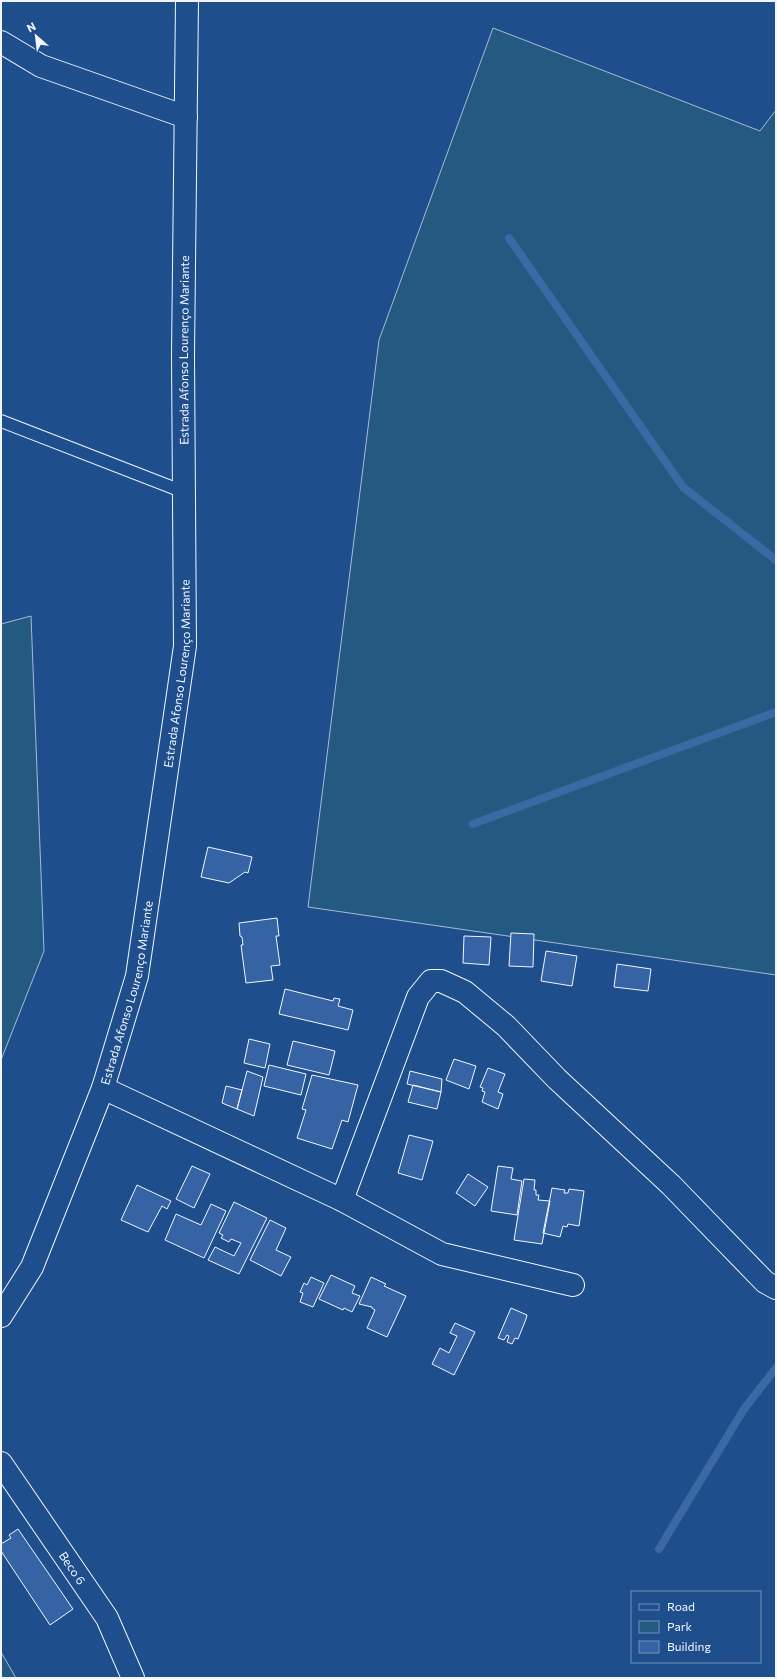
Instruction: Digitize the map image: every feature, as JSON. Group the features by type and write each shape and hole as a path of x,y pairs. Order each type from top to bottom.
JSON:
{"street":[{"name":"Estrada Afonso Lourenço Mariante","path":"1,1316 32,1267 102,1088 138,976 185,646 183,355 187,1"},
{"path":"1,42 41,66 186,117"},
{"path":"342,1200 418,997 432,982 441,981 465,992 506,1026 557,1079 671,1186 765,1282 776,1288"},
{"path":"102,1088 342,1200 442,1254 573,1285"},
{"name":"Beco 6","path":"1,1463 107,1618 134,1678"}],"lane":[{"path":"1,421 184,492"}],"green space":[{"path":"493,28 760,131 776,110 776,975 308,907 379,340"},
{"path":"31,616 44,951 1,1060 1,624"},
{"path":"1,1652 16,1678 1,1678"}],"building":[{"path":"208,847 252,857 248,873 245,872 229,883 201,877"},
{"path":"277,918 279,936 276,936 280,965 271,966 273,980 246,983 241,945 243,945 242,937 240,936 239,923"},
{"path":"511,933 534,934 533,967 509,966"},
{"path":"464,936 491,937 489,965 463,963"},
{"path":"546,951 577,956 572,986 541,981"},
{"path":"617,964 651,969 648,991 614,987"},
{"path":"285,989 333,1001 334,998 340,999 338,1006 353,1010 348,1030 279,1014"},
{"path":"249,1039 270,1044 265,1068 244,1063"},
{"path":"293,1041 335,1051 329,1075 287,1065"},
{"path":"454,1059 476,1066 469,1089 446,1080"},
{"path":"269,1065 306,1074 301,1095 264,1086"},
{"path":"488,1068 505,1074 498,1092 503,1094 498,1109 482,1102 485,1092 482,1091 483,1088 480,1087"},
{"path":"247,1071 263,1077 254,1116 237,1109"},
{"path":"410,1071 442,1079 441,1092 407,1084"},
{"path":"312,1075 358,1085 348,1122 342,1120 332,1149 297,1138 306,1110 302,1109"},
{"path":"413,1085 441,1092 437,1109 408,1102"},
{"path":"226,1086 242,1090 237,1109 222,1103"},
{"path":"409,1135 433,1141 422,1180 398,1173"},
{"path":"192,1166 210,1174 194,1208 176,1199"},
{"path":"498,1166 513,1168 511,1179 522,1181 517,1215 491,1211"},
{"path":"468,1174 488,1187 475,1206 456,1193"},
{"path":"524,1179 535,1180 534,1190 536,1190 536,1195 539,1195 538,1200 550,1201 542,1244 514,1240"},
{"path":"137,1185 171,1201 167,1209 162,1206 148,1232 121,1220"},
{"path":"552,1188 565,1190 564,1193 568,1193 569,1189 584,1191 579,1226 568,1224 567,1227 563,1226 560,1237 543,1233"},
{"path":"234,1202 267,1218 239,1274 208,1260 215,1247 234,1256 241,1243 231,1239 229,1242 221,1238 223,1235 219,1233"},
{"path":"211,1204 226,1211 204,1258 165,1240 176,1214 201,1225"},
{"path":"270,1220 286,1228 276,1250 291,1257 281,1276 250,1260"},
{"path":"331,1275 355,1286 352,1293 360,1296 352,1312 344,1308 343,1310 319,1299"},
{"path":"311,1277 324,1283 313,1307 300,1302 303,1293 300,1292 304,1283 307,1285"},
{"path":"371,1277 386,1284 384,1286 406,1296 387,1337 367,1328 375,1310 372,1307 359,1304"},
{"path":"511,1308 527,1315 518,1339 515,1338 512,1344 507,1342 509,1336 507,1335 504,1340 498,1338"},
{"path":"455,1323 475,1332 454,1375 432,1364 440,1348 449,1353 457,1336 450,1333"},
{"path":"18,1529 73,1609 50,1625 1,1551 1,1544 11,1538 9,1535"}],"waterway":[{"path":"509,238 683,487 776,560"},
{"path":"473,824 776,712"},
{"path":"659,1549 744,1409 776,1368"}]}
